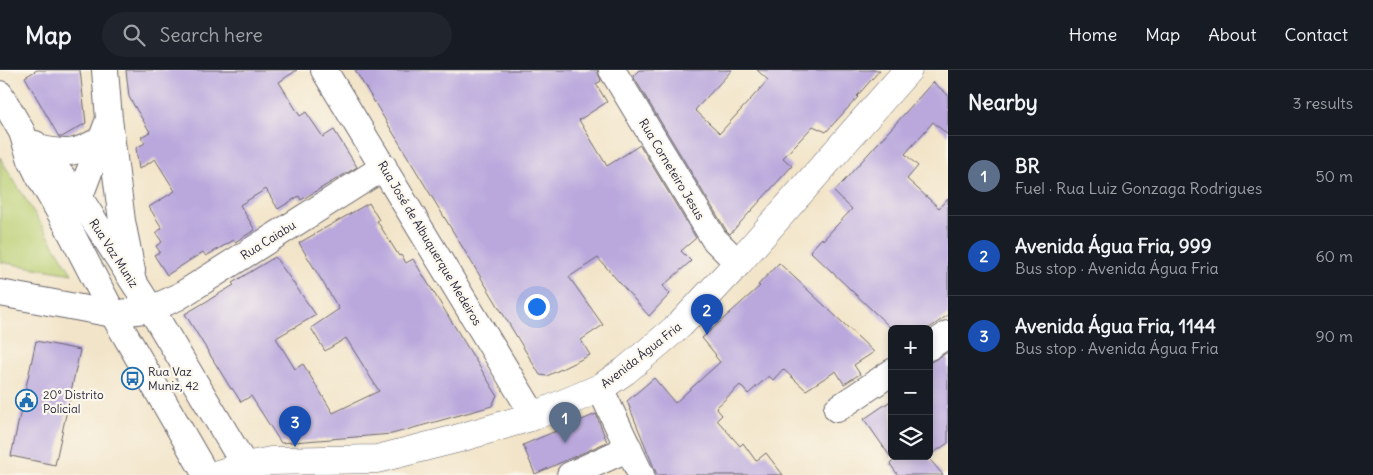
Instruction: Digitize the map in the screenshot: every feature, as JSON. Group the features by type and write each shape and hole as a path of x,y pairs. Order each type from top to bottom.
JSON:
{"main road":[{"name":"Avenida Água Fria","path":"215,475 244,466 272,461 380,467 456,439 534,416 600,388 625,371 681,324 738,263 908,70"}],"street":[{"path":"105,70 105,129 134,284"},
{"name":"Rua José de Albuquerque Medeiros","path":"324,70 534,416"},
{"name":"Rua Corneteiro Jesus","path":"612,70 714,239 738,263"},
{"name":"Rua Vaz Muniz","path":"0,94 30,140 79,197 151,309 244,466"},
{"path":"30,140 60,152 78,152 105,129"},
{"path":"79,197 105,129"},
{"name":"Rua Vaz Muniz","path":"30,140 31,160 113,314 206,475"},
{"name":"Rua Caiabu","path":"151,309 178,297 384,167"},
{"name":"Rua Vaz Muniz","path":"67,225 79,197"},
{"path":"0,293 113,314 151,309"},
{"path":"933,344 948,334"},
{"path":"837,409 888,375"},
{"path":"600,388 642,475"},
{"path":"570,475 629,448"}],"green space":[{"path":"0,157 5,166 72,274 0,262"}],"building":[{"path":"37,70 80,70 86,123 59,137 25,77"},
{"path":"126,70 297,70 279,82 300,116 306,112 323,137 334,130 357,167 301,200 299,196 278,209 266,189 240,205 255,230 206,256 203,252 167,275 154,255 160,252 156,246 162,242 156,233 162,228 149,207 175,191 155,159 139,169 136,148 145,143 141,137 150,132 129,97"},
{"path":"355,70 597,70 601,81 596,84 607,102 579,120 607,166 640,145 696,238 681,251 691,261 663,286 670,294 649,316 598,258 569,277 603,325 581,340 590,355 547,376 540,375"},
{"path":"639,70 732,70 695,110 720,133 768,80 757,70 880,70 826,132 813,126 783,158 792,166 730,234 633,76"},
{"path":"933,82 948,95 948,135 933,122 905,154 918,166 907,179 939,208 948,198 948,315 933,326 888,325 810,251 852,209 834,192"},
{"path":"369,203 379,220 377,221 399,256 401,255 406,263 413,259 497,395 492,406 392,434 281,443 251,396 241,402 231,389 185,314 234,285 232,283 275,257 316,315 276,338 295,369 303,364 333,413 379,391 346,338 325,351 311,328 339,309 299,243"},
{"path":"779,263 874,352 854,365 860,374 844,384 836,371 806,390 783,369 773,380 769,376 748,394 740,385 716,408 722,415 717,420 740,446 743,443 756,461 766,453 783,475 657,475 627,401 654,378 675,403 720,362 702,338 760,286 758,285"},
{"path":"36,341 80,350 55,465 11,456"},
{"path":"948,352 948,443 933,453 933,370 933,361"},
{"path":"888,403 888,453 864,419"},
{"path":"596,414 607,442 535,474 523,445"},
{"path":"894,460 930,460 943,475 898,475 890,464"}],"place":[{"name":"Avenida Água Fria, 999","path":"707,335"},
{"name":"Rua Vaz Muniz, 42","path":"132,378"},
{"name":"20º Distrito Policial","path":"27,401"},
{"name":"BR","path":"565,443"},
{"name":"Avenida Água Fria, 1144","path":"295,447"}]}
